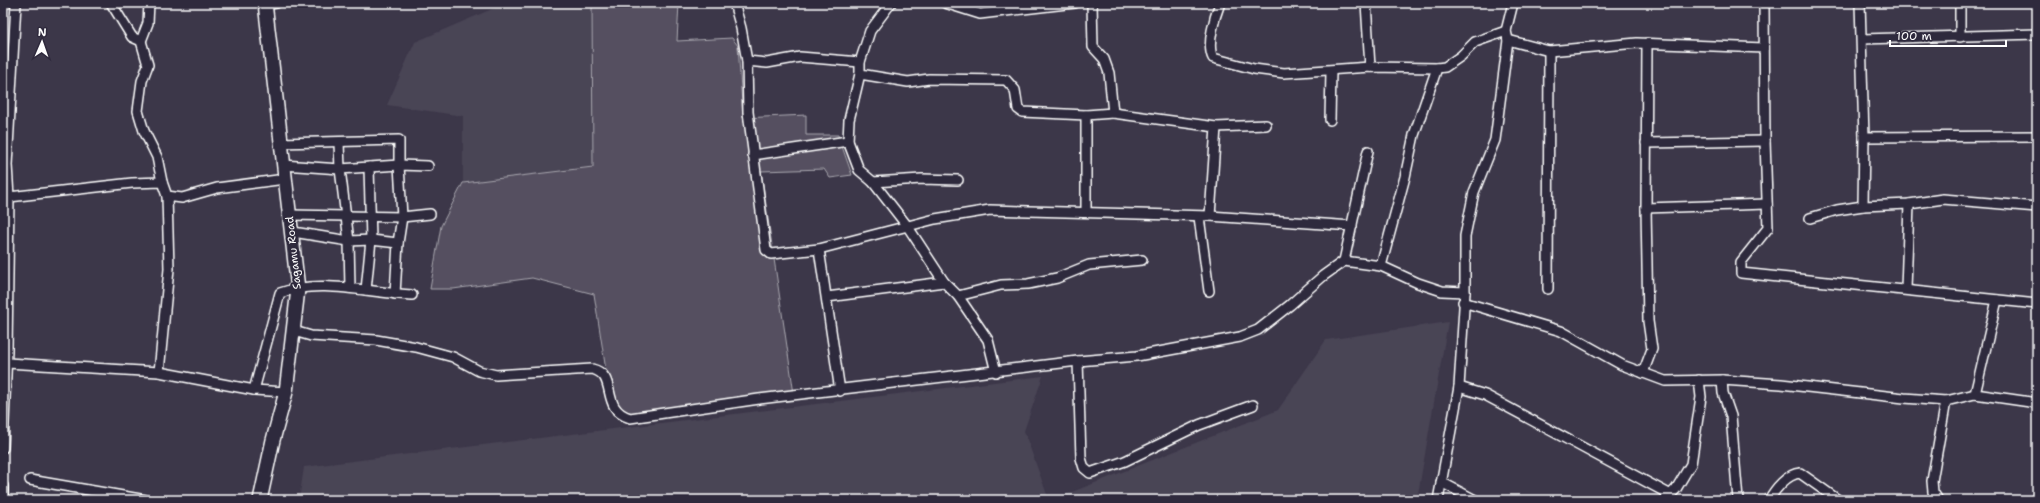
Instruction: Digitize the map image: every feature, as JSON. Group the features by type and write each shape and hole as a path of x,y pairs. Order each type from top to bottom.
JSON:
{"highway":[{"name":"Sagamu Road","path":"260,500 273,440 286,392 298,289 293,232 280,143 269,4"}],"street":[{"path":"3,448 7,363 5,350 9,197 5,165 16,3"},
{"path":"111,3 132,37 141,41"},
{"path":"149,3 148,23 141,41 148,64 142,81 138,111 144,131 157,157 162,182 167,196 169,269 159,372"},
{"path":"734,3 741,28 747,61 748,112 753,155 759,186 766,250 771,254 819,249 936,219 990,210 1086,211 1199,217 1210,216 1352,226"},
{"path":"891,3 870,31 860,62 860,74 849,120 848,142 858,170 873,182 908,227 944,282 958,296 988,340 996,372"},
{"path":"945,3 980,14 1075,3"},
{"path":"1092,3 1093,47 1104,59 1109,73 1113,114"},
{"path":"1220,3 1210,43 1210,52 1213,58 1254,69 1284,73 1370,68 1445,67 1461,56 1475,42 1507,35 1549,51 1647,43 1764,48"},
{"path":"1366,3 1370,68"},
{"path":"1438,500 1459,388 1463,302 1465,292 1465,236 1474,192 1496,140 1507,35 1513,3"},
{"path":"1764,3 1765,141 1768,228 1741,262 1741,273 1906,289 2037,304"},
{"path":"1860,3 1864,137 1863,206"},
{"path":"1960,3 1960,37"},
{"path":"1862,39 2037,34"},
{"path":"1643,373 1652,349 1648,321 1646,208 1647,43"},
{"path":"1548,289 1549,51"},
{"path":"747,61 767,63 800,58 860,62"},
{"path":"1381,266 1406,177 1414,135 1437,68"},
{"path":"1330,120 1331,71"},
{"path":"860,74 908,82 929,79 1006,80 1015,90 1018,109 1022,112 1086,115 1113,114 1216,127 1266,125"},
{"path":"1086,115 1086,211"},
{"path":"1210,216 1216,127"},
{"path":"1864,137 2037,136"},
{"path":"280,143 338,143 399,140 402,217 398,244 395,294"},
{"path":"1646,143 1765,141"},
{"path":"753,155 848,142"},
{"path":"338,143 349,241 350,288"},
{"path":"294,331 311,336 376,340 416,348 453,357 479,371 496,375 592,369 599,370 605,378 614,408 621,415 630,418 759,399 840,391 1078,361 1166,352 1240,337 1258,330 1290,306 1323,276 1344,261 1368,151"},
{"path":"167,196 182,198 284,172 399,165 428,166"},
{"path":"366,290 371,240 369,168"},
{"path":"873,182 958,180"},
{"path":"9,197 132,183 162,182"},
{"path":"1810,218 1837,210 1863,206 1909,204 1943,199 2037,208"},
{"path":"1646,208 1767,204"},
{"path":"1906,289 1909,204"},
{"path":"290,215 402,217 430,214"},
{"path":"1199,217 1209,291"},
{"path":"293,232 349,241 371,240 398,244"},
{"path":"819,249 828,297 829,321 840,391"},
{"path":"958,296 1001,285 1028,284 1057,278 1089,265 1142,260"},
{"path":"1344,261 1381,266 1418,283 1436,289 1465,292"},
{"path":"828,297 944,282"},
{"path":"254,390 278,295 282,292 306,287 350,288 412,295"},
{"path":"1975,394 1997,300"},
{"path":"1463,302 1561,331 1622,365 1665,380 1722,380 1782,384 1904,398 1946,401 1975,394 2037,403"},
{"path":"1078,361 1081,458 1084,468 1090,473 1125,462 1199,425 1254,405"},
{"path":"7,363 159,372 254,390 286,392"},
{"path":"1459,388 1485,395 1667,497 1676,488 1691,464 1701,398 1699,380"},
{"path":"1722,380 1723,393 1731,416 1738,500"},
{"path":"1938,500 1933,492 1932,481 1946,401"},
{"path":"1769,500 1783,482 1794,473 1800,473 1838,500"},
{"path":"30,480 146,500"},
{"path":"1441,482 1475,500"},
{"path":"3,486 3,500"}],"shaded area":[{"path":"506,3 592,3 593,167 463,183 463,116 387,105 415,42"},
{"path":"616,3 679,3 677,41 732,38 738,46 743,118 806,115 806,135 838,135 852,175 830,178 824,169 761,171 794,394 613,415 594,294 532,278 453,289 430,289 441,226 463,183 593,167 592,5"},
{"path":"1448,322 1417,500 1052,500 1278,410 1326,340"},
{"path":"1043,376 1024,431 1049,500 299,500 304,467"}]}
